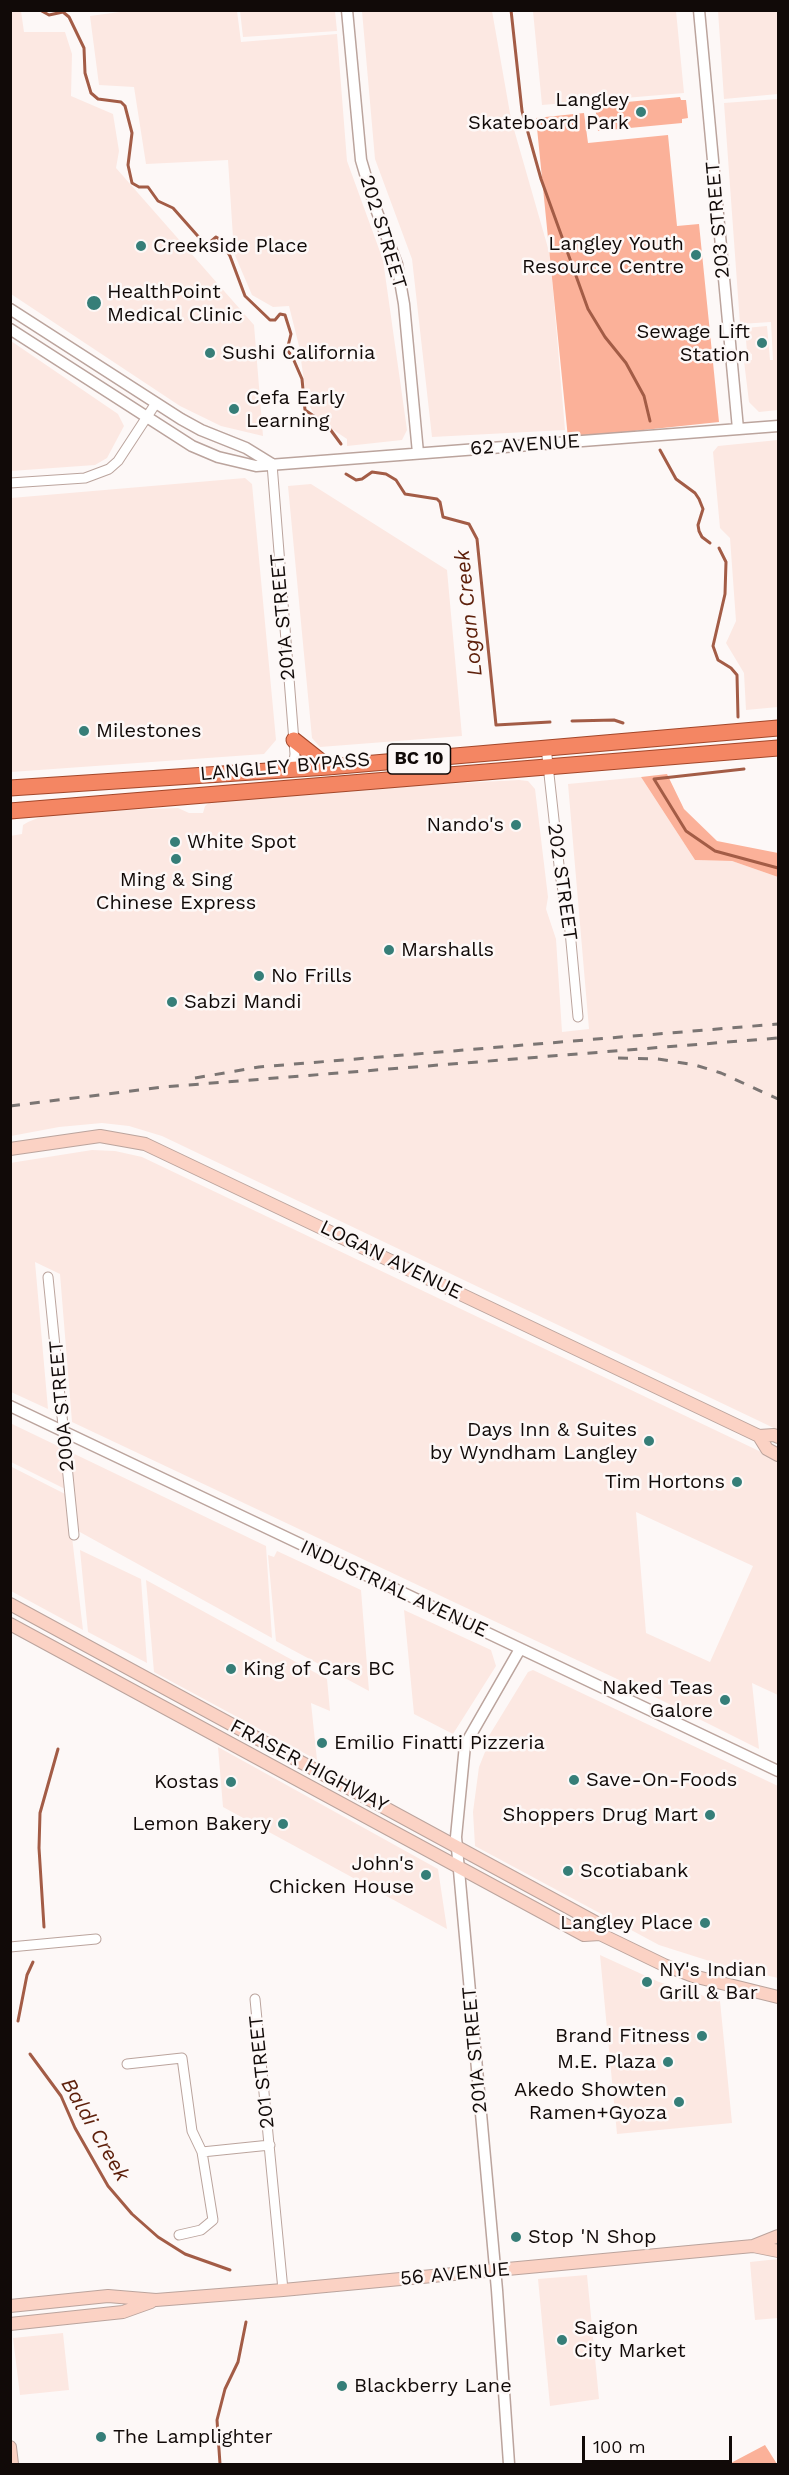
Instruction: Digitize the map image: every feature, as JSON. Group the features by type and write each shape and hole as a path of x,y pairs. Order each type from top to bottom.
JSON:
{"highway":[{"name":"LANGLEY BYPASS","path":"10,788 328,767 778,728"},
{"path":"294,740 328,767"},
{"name":"LANGLEY BYPASS","path":"10,811 778,748"},
{"path":"280,788 292,769"}],"main road":[{"name":"LOGAN AVENUE","path":"10,1149 100,1136 145,1144 759,1436 778,1437"},
{"name":"LOGAN AVENUE","path":"759,1436 767,1449 778,1455"},
{"name":"FRASER HIGHWAY","path":"10,1604 595,1922 600,1934"},
{"name":"FRASER HIGHWAY","path":"10,1624 584,1935 600,1934 664,1965 693,1976 778,1997"},
{"name":"56 AVENUE","path":"10,2306 108,2296 156,2300 283,2290 753,2246 778,2236"},
{"name":"56 AVENUE","path":"753,2246 778,2251"},
{"name":"56 AVENUE","path":"10,2324 123,2312 156,2300"},
{"path":"10,2447 12,2464"}],"street":[{"name":"202 STREET","path":"347,10 361,160 374,204 397,264 404,304 418,453"},
{"name":"203 STREET","path":"699,10 738,429"},
{"path":"10,309 201,430 246,448 272,464"},
{"name":"62 AVENUE","path":"10,329 192,446 218,457 256,466 778,426"},
{"path":"10,483 85,478 109,469 118,461 156,403"},
{"name":"201A STREET","path":"272,464 294,740 292,769"},
{"name":"202 STREET","path":"546,747 560,874 570,931 578,1017"},
{"name":"200A STREET","path":"48,1277 74,1535"},
{"name":"INDUSTRIAL AVENUE","path":"10,1407 778,1771"},
{"name":"201A STREET","path":"509,2464 495,2270 457,1846 459,1788 465,1745 520,1649"},
{"path":"10,1947 96,1939"},
{"name":"201 STREET","path":"255,1999 283,2290"},
{"path":"127,2064 182,2058 192,2131 202,2152 213,2220 201,2230 179,2235"},
{"name":"201 STREET","path":"202,2152 270,2145"}],"shaded area":[{"path":"10,11 21,11 24,32 65,32 72,54 71,96 113,114 119,151 116,168 254,325 263,436 221,426 180,406 11,294"},
{"path":"127,11 237,11 241,42 337,34 347,161 383,260 407,430 402,440 347,446 347,439 317,419 307,402 299,346 289,306 273,307 252,295 234,253 228,160 146,164 134,87 99,85 90,16"},
{"path":"240,11 335,11 337,31 243,37"},
{"path":"362,11 492,11 511,119 550,255 565,430 432,437 412,259 375,159"},
{"path":"533,11 676,11 684,93 542,105"},
{"path":"718,11 778,11 778,94 724,99"},
{"name":"Langley Skateboard Park","path":"680,97 681,100 686,100 688,118 682,119 682,123 598,131 595,105"},
{"path":"778,99 778,410 759,412 749,402 744,361 752,360 752,354 747,352 745,328 767,326 770,360 773,360 771,322 740,324 724,103"},
{"path":"584,113 588,143 668,135 677,226 699,224 719,422 568,438 536,118"},
{"path":"11,341 118,414 124,426 107,458 95,465 11,471"},
{"path":"778,440 778,707 746,710 744,673 726,643 736,621 730,538 720,528 713,452 718,446"},
{"path":"245,478 252,484 276,740 264,754 11,772 11,498"},
{"path":"311,484 447,570 462,736 320,747 312,738 288,486"},
{"path":"667,774 684,809 717,841 778,853 778,877 732,861 695,860 641,777"},
{"path":"641,777 695,860 732,861 778,877 778,1430 162,1136 129,1126 102,1123 59,1127 11,1136 10,836 22,834 23,825 28,822 43,816 98,811 178,808 189,813 203,813 205,806 210,802 404,786 528,781 535,789 548,897 546,909 556,939 562,1032 589,1029 568,784"},
{"path":"92,1150 115,1151 142,1157 778,1460 778,1695 752,1683 759,1749 651,1695 72,1422 60,1274 35,1262 48,1409 11,1392 10,1163","holes":["636,1512 753,1566 710,1662 646,1633"]},
{"path":"10,1423 266,1546 272,1638 78,1531 73,1493 11,1462"},
{"path":"10,1466 67,1495 83,1630 11,1591"},
{"path":"80,1550 141,1579 147,1663 88,1632"},
{"path":"277,1551 361,1590 369,1691 276,1641 268,1555 274,1557"},
{"name":"King of Cars BC","path":"146,1580 327,1679 330,1711 311,1703 317,1760 154,1672"},
{"path":"404,1610 491,1650 496,1666 453,1734 414,1714"},
{"path":"533,1670 778,1786 778,1978 722,1965 659,1945 475,1846 473,1812 479,1767 487,1747 487,1739 528,1672"},
{"path":"218,1747 438,1869 447,1929 223,1807"},
{"name":"M.E. Plaza","path":"600,1955 659,1982 720,2001 732,2123 617,2134"},
{"path":"778,2259 778,2318 755,2320 750,2262"},
{"path":"587,2275 599,2399 550,2406 538,2279"},
{"path":"63,2333 69,2390 20,2395 13,2338"},
{"path":"765,2445 777,2464 729,2464"}],"waterway":[{"path":"40,10 49,15 63,12 69,17 84,48 85,73 91,93 98,99 121,102 125,106 132,133 128,165 132,183 139,187 148,187 158,201 173,208 204,243 208,244 216,237 221,240 230,256 245,296 270,320 275,320 280,314 285,315 291,334 287,350 302,379 305,410 327,425 341,444"},
{"path":"511,10 522,111 541,179 588,309 605,337 626,363 644,396 650,421"},
{"path":"660,450 676,479 695,493 699,499 703,509 698,525 699,531 702,537 710,543"},
{"name":"Logan Creek","path":"346,474 356,480 372,472 386,474 396,480 405,494 437,499 440,502 443,517 469,524 477,539 496,725 550,722"},
{"path":"719,548 726,562 725,594 713,646 718,660 737,675 738,717"},
{"name":"Logan Creek","path":"572,721 614,720 623,723"},
{"name":"Logan Creek","path":"744,769 654,779 686,831 715,851 778,868"},
{"name":"Baldi Creek","path":"44,1927 39,1848 40,1813 58,1749"},
{"name":"Baldi Creek","path":"18,2021 27,1975 33,1962"},
{"name":"Baldi Creek","path":"30,2054 61,2096 75,2128 108,2186 132,2214 158,2237 185,2254 230,2270"},
{"name":"Baldi Creek","path":"220,2464 217,2420 225,2389 238,2362 246,2322"}],"railway":[{"path":"195,1078 259,1067 778,1024"},
{"path":"10,1106 163,1087 778,1038"},
{"path":"618,1058 658,1059 695,1065 721,1073 778,1099"}],"place":[{"name":"Langley Skateboard Park","path":"641,112"},
{"name":"Creekside Place","path":"141,246"},
{"name":"Langley Youth Resource Centre","path":"696,255"},
{"name":"HealthPoint Medical Clinic","path":"94,303"},
{"name":"Sewage Lift Station","path":"762,343"},
{"name":"Sushi California","path":"210,353"},
{"name":"Cefa Early Learning","path":"234,409"},
{"name":"Milestones","path":"84,731"},
{"name":"Nando's","path":"516,825"},
{"name":"White Spot","path":"175,842"},
{"name":"Ming & Sing Chinese Express","path":"176,859"},
{"name":"Marshalls","path":"389,950"},
{"name":"No Frills","path":"259,976"},
{"name":"Sabzi Mandi","path":"172,1002"},
{"name":"Days Inn & Suites by Wyndham Langley","path":"649,1441"},
{"name":"Tim Hortons","path":"737,1482"},
{"name":"King of Cars BC","path":"231,1669"},
{"name":"Naked Teas Galore","path":"725,1700"},
{"name":"Emilio Finatti Pizzeria","path":"322,1743"},
{"name":"Save-On-Foods","path":"574,1780"},
{"name":"Kostas","path":"231,1782"},
{"name":"Shoppers Drug Mart","path":"710,1815"},
{"name":"Lemon Bakery","path":"283,1824"},
{"name":"Scotiabank","path":"568,1871"},
{"name":"John's Chicken House","path":"426,1875"},
{"name":"Langley Place","path":"705,1923"},
{"name":"NY's Indian Grill & Bar","path":"647,1982"},
{"name":"Brand Fitness","path":"702,2036"},
{"name":"M.E. Plaza","path":"668,2062"},
{"name":"Akedo Showten Ramen+Gyoza","path":"679,2102"},
{"name":"Stop 'N Shop","path":"516,2237"},
{"name":"Saigon City Market","path":"562,2340"},
{"name":"Blackberry Lane","path":"342,2386"},
{"name":"The Lamplighter","path":"101,2437"}]}
